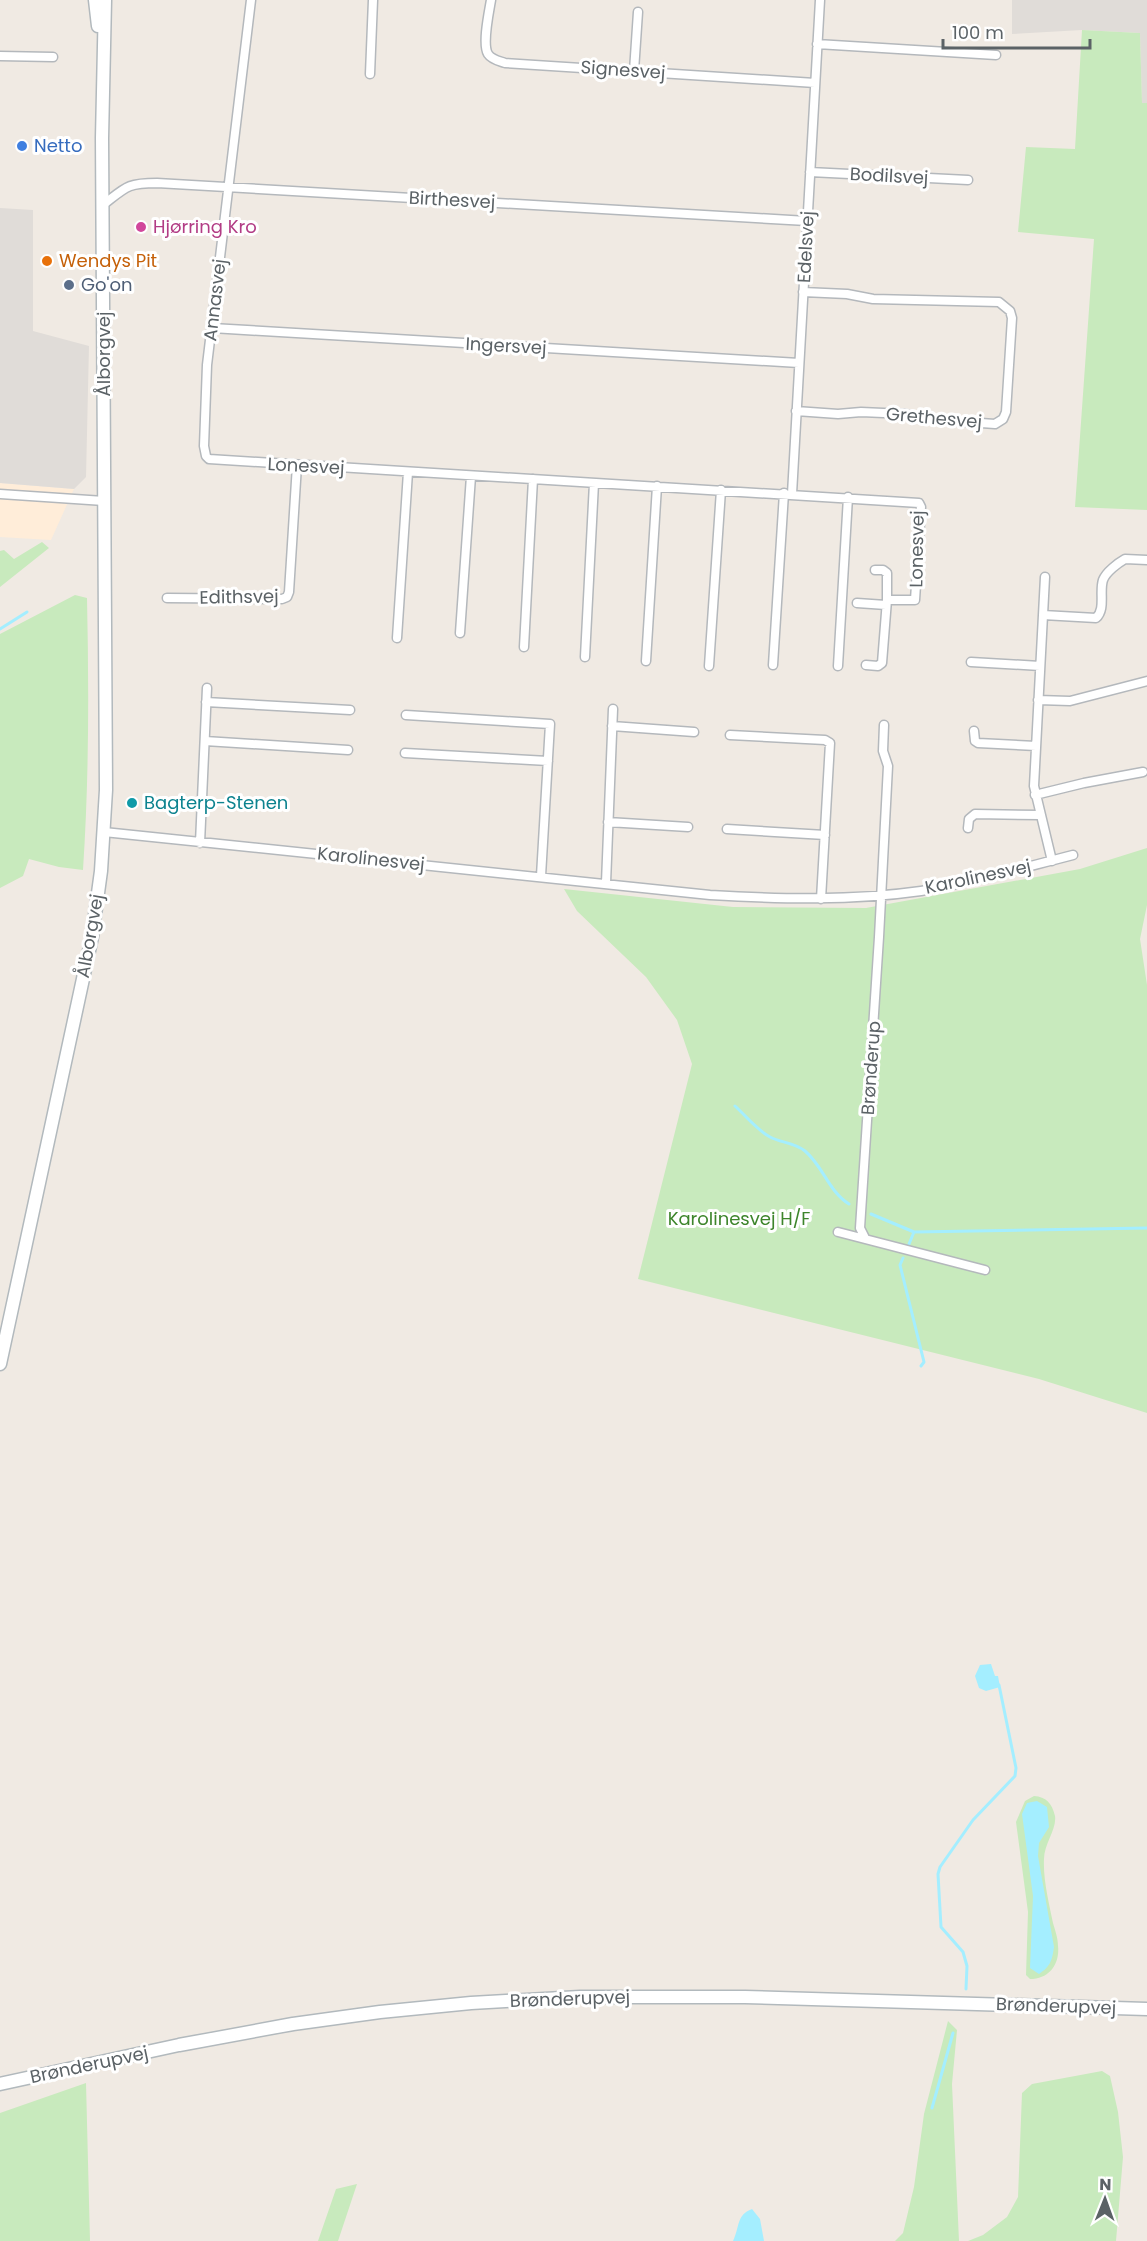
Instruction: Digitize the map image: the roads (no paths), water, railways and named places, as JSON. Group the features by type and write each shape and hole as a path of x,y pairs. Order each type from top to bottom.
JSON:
{"main road":[{"name":"Ålborgvej","path":"95,0 102,63"},
{"name":"Ålborgvej","path":"0,1364 92,937 104,832 107,665 102,63 105,0"},
{"name":"Brønderupvej","path":"0,2084 179,2045 293,2024 380,2012 482,2002 580,1997 745,1997 1147,2009"}],"street":[{"name":"Annasvej","path":"206,456 205,407 212,328 251,0"},
{"path":"370,74 373,0"},
{"name":"Signesvej","path":"491,0 486,43 488,53 494,59 506,63 815,83"},
{"name":"Edelsvej","path":"788,494 796,411 820,0"},
{"path":"634,71 638,12"},
{"path":"817,44 996,55"},
{"path":"0,56 53,57"},
{"name":"Bodilsvej","path":"810,172 968,180"},
{"name":"Birthesvej","path":"103,205 135,183 807,221"},
{"name":"Grethesvej","path":"796,411 838,414 861,412 906,414 926,419 995,424 1003,419 1006,412 1011,318 1005,305 999,302 873,299 848,294 803,292"},
{"name":"Ingersvej","path":"212,328 799,363"},
{"name":"Lonesvej","path":"206,456 213,460 914,501 921,505 916,598 909,602 857,603"},
{"name":"Edithsvej","path":"167,598 282,599 287,597 297,465"},
{"path":"397,638 408,472"},
{"path":"460,633 471,476"},
{"path":"524,647 533,479"},
{"path":"585,657 594,483"},
{"path":"646,661 657,486"},
{"path":"709,666 721,490"},
{"path":"0,494 104,501"},
{"path":"773,666 788,494"},
{"path":"838,666 848,497"},
{"path":"1043,615 1096,618 1101,612 1105,577 1125,559 1147,560"},
{"name":"Lonesvej","path":"866,665 878,666 882,663 887,573 884,570 875,570"},
{"path":"1045,577 1034,780 1035,795 1052,861"},
{"path":"971,662 1040,666"},
{"path":"1038,700 1070,701 1147,681"},
{"path":"200,843 207,688"},
{"path":"206,702 350,710"},
{"path":"606,883 613,709"},
{"path":"406,715 548,722 550,725 541,876"},
{"path":"882,895 888,766 883,751 884,725"},
{"path":"612,726 694,732"},
{"path":"974,731 975,741 978,743 1036,746"},
{"path":"730,735 829,741 821,899"},
{"path":"205,741 348,750"},
{"path":"405,753 548,761"},
{"path":"1035,795 1143,772"},
{"path":"968,828 969,819 975,814 1040,815"},
{"path":"608,822 688,827"},
{"path":"727,829 825,835"},
{"name":"Karolinesvej","path":"104,832 710,895 821,899 882,895 963,883 1073,855"},
{"name":"Brønderup","path":"865,1238 860,1227 882,895"},
{"path":"838,1232 984,1270"}],"water":[{"path":"991,1664 995,1676 998,1676 1000,1687 986,1691 979,1688 975,1676 980,1665"},
{"path":"1037,1801 1047,1807 1049,1827 1039,1843 1038,1856 1054,1947 1050,1962 1039,1974 1030,1968 1033,1896 1022,1814 1027,1803"},
{"path":"752,2209 760,2219 764,2241 733,2241 741,2218"}],"waterway":[{"path":"0,629 27,612"},
{"path":"735,1106 765,1134 805,1151 817,1164 836,1193 849,1204"},
{"path":"871,1214 914,1232 1147,1228"},
{"path":"909,1244 914,1232"},
{"path":"903,1258 900,1265 924,1362 921,1366"},
{"path":"966,1989 967,1966 963,1952 941,1927 938,1874 940,1867 973,1820 1015,1776 1016,1768 999,1685"},
{"path":"932,2108 953,2033"}],"place":[{"name":"Netto","path":"22,146"},
{"name":"Hjørring Kro","path":"141,227"},
{"name":"Wendys Pit","path":"47,261"},
{"name":"Go'on","path":"69,285"},
{"name":"Bagterp-Stenen","path":"132,803"}],"park label":[{"name":"Karolinesvej H/F","path":"739,1219"}]}
